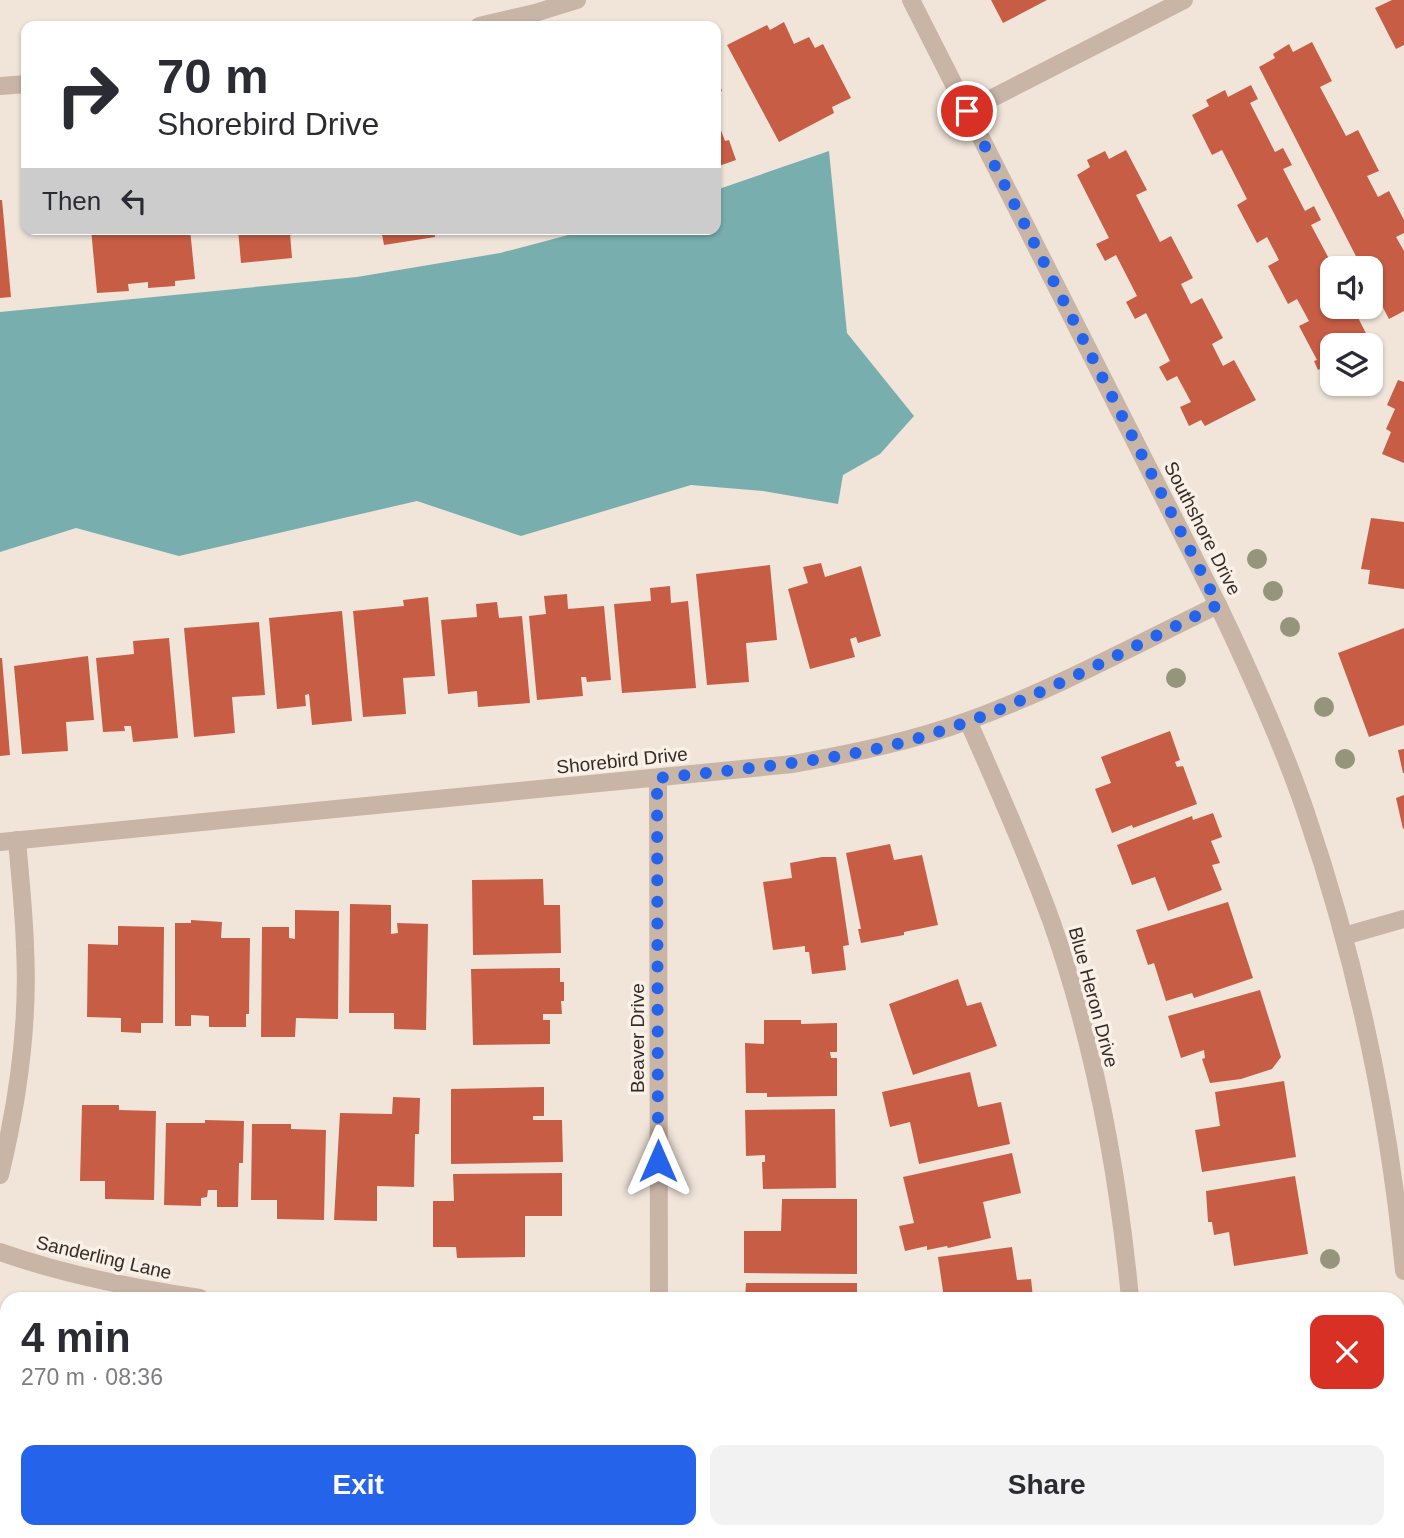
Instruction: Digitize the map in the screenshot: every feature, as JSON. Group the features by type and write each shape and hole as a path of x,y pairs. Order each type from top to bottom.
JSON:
{"street":[{"path":"501,21 577,0"},
{"name":"Southshore Drive","path":"911,0 1218,605 1256,686 1305,809 1344,936 1374,1061 1396,1192 1404,1271"},
{"path":"967,111 1184,0"},
{"path":"0,86 21,84"},
{"name":"Shorebird Drive","path":"9,841 793,764 882,747 968,721 1016,702 1218,605"},
{"name":"Blue Heron Drive","path":"968,721 1012,819 1052,925 1085,1034 1109,1145 1129,1292"},
{"name":"Beaver Drive","path":"657,778 659,1292"},
{"path":"0,1175 11,1129 23,1039 26,949 9,841"},
{"path":"1344,936 1404,919"},
{"name":"Sanderling Lane","path":"0,1252 33,1264 120,1286 160,1292"}],"water":[{"path":"829,151 847,333 914,416 880,454 843,475 838,504 763,491 691,485 521,536 417,501 179,556 76,528 0,552 0,312 357,277 500,253 568,235 721,235 721,188"}],"building":[{"path":"991,0 1047,0 1003,23"},
{"path":"1392,0 1404,0 1404,45 1396,49 1375,8"},
{"path":"784,22 794,44 809,37 815,48 823,44 851,98 832,107 834,113 779,142 727,45 767,25 770,30"},
{"path":"1312,42 1332,81 1320,87 1346,136 1358,130 1379,171 1367,176 1378,197 1389,191 1404,220 1404,233 1396,237 1404,251 1404,311 1389,319 1383,308 1383,256 1356,256 1259,67 1275,58 1273,54 1289,44 1293,52"},
{"path":"1251,85 1258,99 1250,103 1275,152 1283,148 1292,165 1283,169 1305,211 1314,206 1321,220 1311,225 1328,256 1320,256 1320,319 1359,319 1366,333 1320,333 1318,370 1314,361 1317,360 1299,326 1309,321 1297,299 1288,304 1268,266 1279,260 1267,237 1257,243 1237,205 1247,199 1222,150 1212,155 1192,115 1209,106 1206,100 1225,90 1228,97"},
{"path":"721,130 725,141 729,140 736,160 721,165"},
{"path":"1126,150 1147,190 1136,195 1160,242 1171,236 1193,278 1181,284 1191,304 1202,298 1223,338 1212,344 1223,366 1234,360 1256,400 1205,426 1201,420 1189,426 1180,407 1191,402 1177,376 1167,381 1159,367 1170,361 1146,313 1135,319 1126,302 1137,296 1116,255 1105,261 1096,244 1109,238 1077,175 1090,167 1087,160 1105,151 1109,159"},
{"path":"0,200 11,297 0,298"},
{"path":"92,235 191,235 195,279 175,281 175,286 148,288 148,282 128,284 129,291 97,293"},
{"path":"239,235 290,235 292,258 241,263"},
{"path":"382,235 435,235 435,237 384,245"},
{"path":"1398,380 1404,382 1404,463 1382,454 1391,432 1386,429 1395,409 1387,405"},
{"path":"1371,518 1404,522 1404,589 1368,584 1370,570 1361,569"},
{"path":"821,563 825,577 861,566 881,636 858,643 856,637 850,639 855,657 810,669 788,589 808,583 803,567"},
{"path":"770,565 777,640 746,643 749,682 707,685 696,574"},
{"path":"670,586 671,603 688,601 696,688 622,693 614,604 651,601 650,588"},
{"path":"567,594 568,609 604,606 611,680 587,682 586,677 581,677 583,696 537,700 529,616 546,614 544,596"},
{"path":"428,597 435,676 403,678 406,714 363,717 353,611 404,606 403,600"},
{"path":"497,602 499,618 522,616 530,703 478,707 477,691 448,694 441,620 477,617 476,604"},
{"path":"342,611 352,721 312,725 309,694 305,695 306,706 277,709 269,618"},
{"path":"259,622 265,695 232,697 235,733 194,737 184,628"},
{"path":"1404,628 1404,725 1369,737 1338,653"},
{"path":"169,638 178,738 133,742 131,726 124,726 125,731 103,732 96,658 134,654 133,641"},
{"path":"88,656 94,720 66,722 68,751 22,754 14,666"},
{"path":"0,658 10,755 0,756"},
{"path":"1170,731 1180,760 1175,762 1177,767 1183,766 1197,804 1112,833 1095,789 1111,783 1101,757"},
{"path":"1404,749 1404,773 1403,773 1398,750"},
{"path":"1404,795 1404,828 1403,829 1396,798"},
{"path":"1213,813 1222,837 1211,841 1220,863 1212,865 1222,890 1168,911 1155,877 1132,885 1117,845 1192,816 1193,820"},
{"path":"890,844 894,860 922,855 938,925 861,943 858,929 861,929 846,853"},
{"path":"836,857 849,945 843,946 846,970 812,974 809,952 805,952 805,946 773,950 763,882 792,878 790,863"},
{"path":"543,879 544,905 560,905 561,953 473,955 472,880"},
{"path":"1228,902 1253,978 1194,998 1192,993 1166,1001 1154,963 1148,965 1136,930"},
{"path":"350,904 391,905 391,934 398,933 397,923 428,924 426,1030 394,1029 394,1013 349,1013"},
{"path":"295,910 339,911 338,1019 296,1018 295,1037 261,1037 262,927 289,927 289,938 295,939"},
{"path":"191,920 222,922 221,938 250,938 249,1014 246,1014 246,1027 209,1027 209,1016 191,1015 191,1026 175,1026 175,923 191,923"},
{"path":"118,926 164,927 163,1023 141,1023 141,1033 121,1032 121,1018 87,1017 88,944 118,945"},
{"path":"560,968 560,982 564,982 562,1014 543,1014 543,1020 550,1020 550,1044 473,1045 471,969"},
{"path":"958,979 967,1006 981,1002 997,1046 913,1075 889,1004"},
{"path":"1260,990 1281,1057 1272,1069 1241,1079 1210,1083 1202,1059 1205,1058 1204,1050 1181,1058 1168,1016"},
{"path":"764,1020 801,1020 801,1024 837,1023 837,1052 830,1052 831,1058 837,1058 837,1096 767,1097 767,1093 746,1093 745,1043 764,1044"},
{"path":"970,1072 978,1107 1001,1102 1010,1144 919,1164 910,1122 890,1127 882,1092"},
{"path":"1284,1081 1296,1157 1202,1172 1195,1130 1220,1126 1215,1092"},
{"path":"544,1087 544,1116 533,1116 533,1120 562,1120 563,1162 451,1164 451,1089"},
{"path":"393,1097 420,1098 419,1134 415,1134 414,1187 377,1186 377,1221 334,1220 340,1113 392,1114"},
{"path":"82,1105 119,1105 119,1110 156,1111 154,1200 105,1199 105,1181 80,1181"},
{"path":"835,1109 836,1188 763,1189 762,1162 765,1162 765,1155 746,1156 745,1110"},
{"path":"205,1120 244,1121 238,1207 217,1207 217,1190 208,1190 207,1197 201,1198 201,1206 164,1205 166,1123 205,1123"},
{"path":"252,1124 291,1124 291,1129 326,1130 324,1220 277,1219 277,1200 251,1200"},
{"path":"1012,1153 1021,1193 983,1202 991,1238 948,1248 927,1250 927,1246 905,1251 899,1226 914,1223 903,1177"},
{"path":"562,1173 562,1216 525,1216 525,1257 457,1258 456,1247 433,1247 433,1201 454,1201 453,1174"},
{"path":"1295,1176 1308,1254 1234,1266 1229,1232 1214,1235 1212,1222 1208,1222 1206,1191"},
{"path":"782,1199 857,1199 857,1274 744,1273 744,1231 781,1231"},
{"path":"1012,1247 1017,1280 1031,1279 1032,1292 943,1292 938,1257"},
{"path":"746,1283 857,1283 857,1292 745,1292"}],"route":[{"path":"658,1161 657,778 793,764 882,747 968,721 1016,702 1218,605 967,111"}]}
